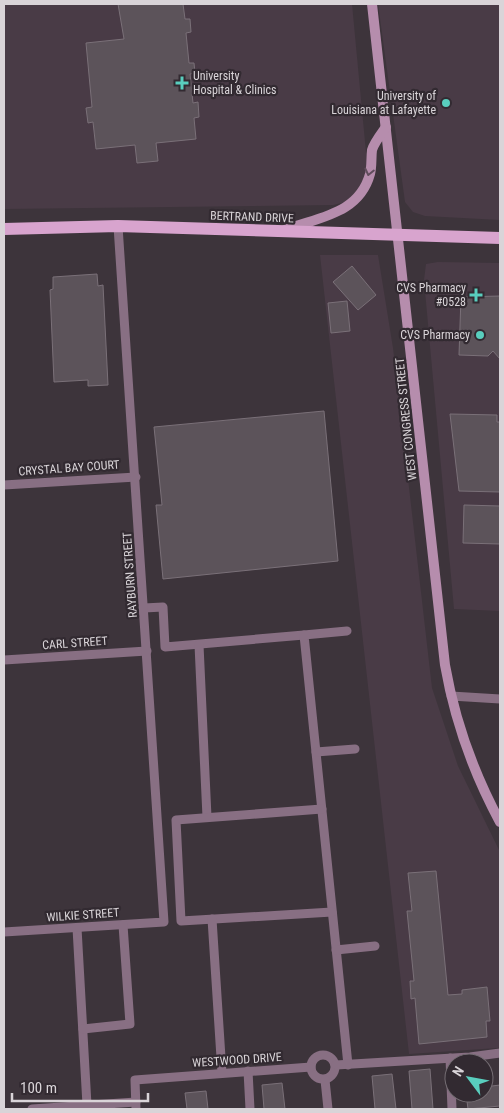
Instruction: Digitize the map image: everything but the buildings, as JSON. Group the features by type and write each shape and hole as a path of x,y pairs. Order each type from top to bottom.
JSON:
{"main road":[{"name":"WEST CONGRESS STREET","path":"372,4 417,400 441,635 451,696 465,746 484,791 500,822"},
{"path":"281,231 318,217 339,213 354,202 362,193 371,172 372,148 386,127"},
{"name":"BERTRAND DRIVE","path":"4,229 118,226 500,238"}],"street":[{"name":"RAYBURN STREET","path":"118,226 164,922"},
{"name":"CRYSTAL BAY COURT","path":"4,485 136,477"},
{"path":"144,608 163,607 165,647 347,631"},
{"path":"304,634 348,1065"},
{"path":"199,645 207,818"},
{"name":"CARL STREET","path":"4,660 147,651"},
{"path":"451,696 500,699"},
{"path":"316,752 356,749"},
{"path":"158,821 322,809"},
{"path":"176,820 181,922 332,912"},
{"path":"161,879 179,878"},
{"path":"212,919 222,1073"},
{"name":"WILKIE STREET","path":"4,932 164,922"},
{"path":"83,1029 130,1024 124,925"},
{"path":"77,928 87,1105"},
{"path":"336,950 375,946"},
{"path":"324,1055 332,1058 336,1065 334,1074 325,1080 316,1078 310,1067 316,1057 324,1055"},
{"path":"336,1065 444,1058"},
{"name":"WESTWOOD DRIVE","path":"136,1106 136,1080 310,1067"},
{"path":"248,1072 250,1109"},
{"path":"325,1080 328,1109"},
{"path":"32,1109 87,1105 136,1106"}],"shaded area":[{"name":"University Hospital & Clinics","path":"4,4 352,4 367,163 364,178 357,192 346,202 333,205 4,209"},
{"name":"University of Louisiana at Lafayette","path":"378,4 500,4 500,220 425,216 413,212 405,202"},
{"path":"320,255 378,255 393,348 432,688 458,766 500,852 500,1047 498,1048 409,1054"},
{"path":"438,262 500,263 500,611 454,609 424,280 426,264"}],"place":[{"name":"University Hospital & Clinics","path":"182,83"},
{"name":"University of Louisiana at Lafayette","path":"446,103"},
{"name":"CVS Pharmacy #0528","path":"476,295"},
{"name":"CVS Pharmacy","path":"480,335"}]}
